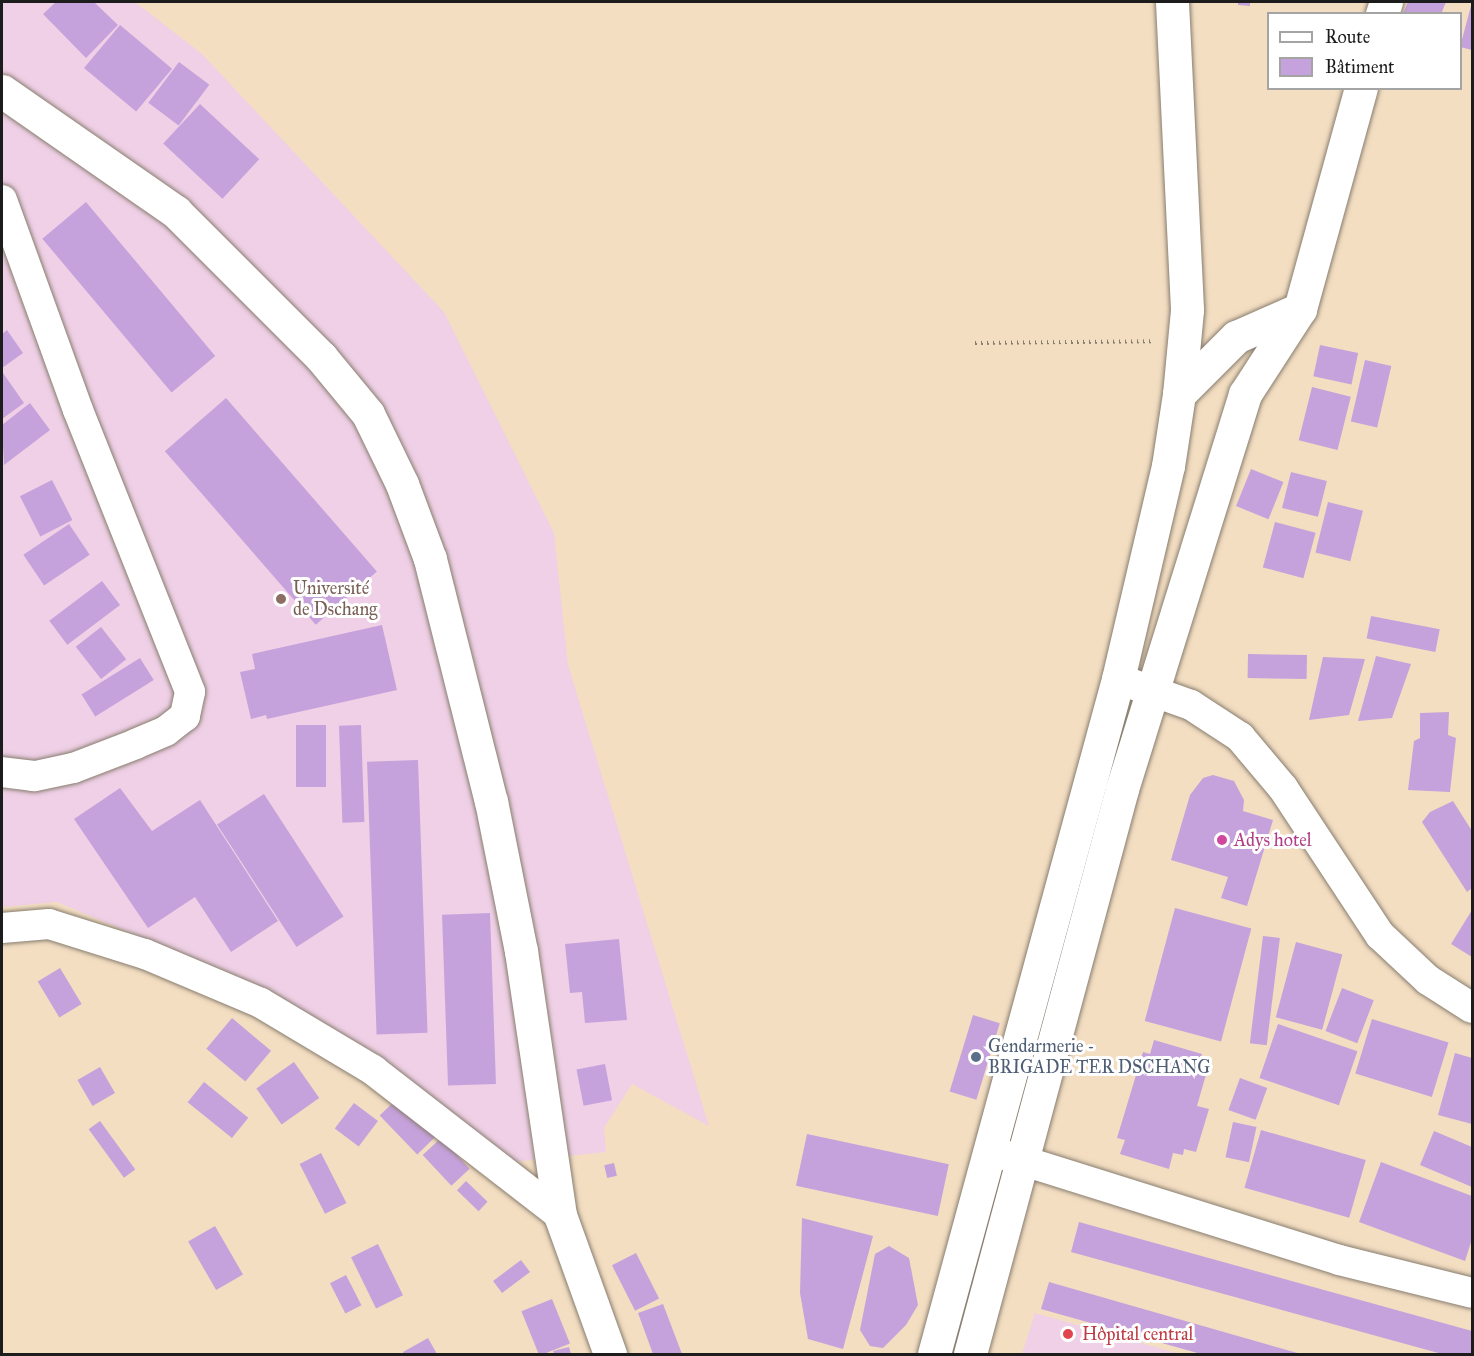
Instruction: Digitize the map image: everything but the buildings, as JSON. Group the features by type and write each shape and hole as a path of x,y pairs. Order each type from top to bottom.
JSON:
{"street":[{"path":"934,1354 1118,680 1163,489 1179,394 1185,325 1172,2"},
{"path":"970,1354 1024,1161 1071,974 1154,689 1245,394 1300,309 1360,90"},
{"path":"2,91 176,212 321,357 368,414 402,484 430,559 463,683 521,951 560,1215 610,1354"},
{"path":"2,200 78,410 190,692 185,716 166,731 136,744 73,768 34,777 2,772"},
{"path":"1179,394 1219,351 1236,337 1300,309"},
{"path":"1185,325 1219,351 1245,394"},
{"path":"1118,680 1154,689 1191,705 1240,737 1283,788 1380,935 1428,980 1473,1008"},
{"path":"2,928 49,924 145,954 261,1003 373,1070 560,1215"},
{"path":"988,1151 1339,1260 1473,1293"}],"path":[{"path":"975,343 1185,325"}],"shaded area":[{"name":"Université de Dschang","path":"2,2 135,2 202,54 444,312 554,533 568,665 709,1126 632,1084 604,1128 606,1152 513,1162 261,988 57,902 2,907"},
{"name":"Hôpital central","path":"1035,1313 1180,1354 1022,1354"}],"place":[{"name":"Université de Dschang","path":"281,599"},
{"name":"Adys hotel","path":"1222,840"},
{"name":"Gendarmerie - BRIGADE TER DSCHANG","path":"976,1057"},
{"name":"Hôpital central","path":"1068,1334"}]}
